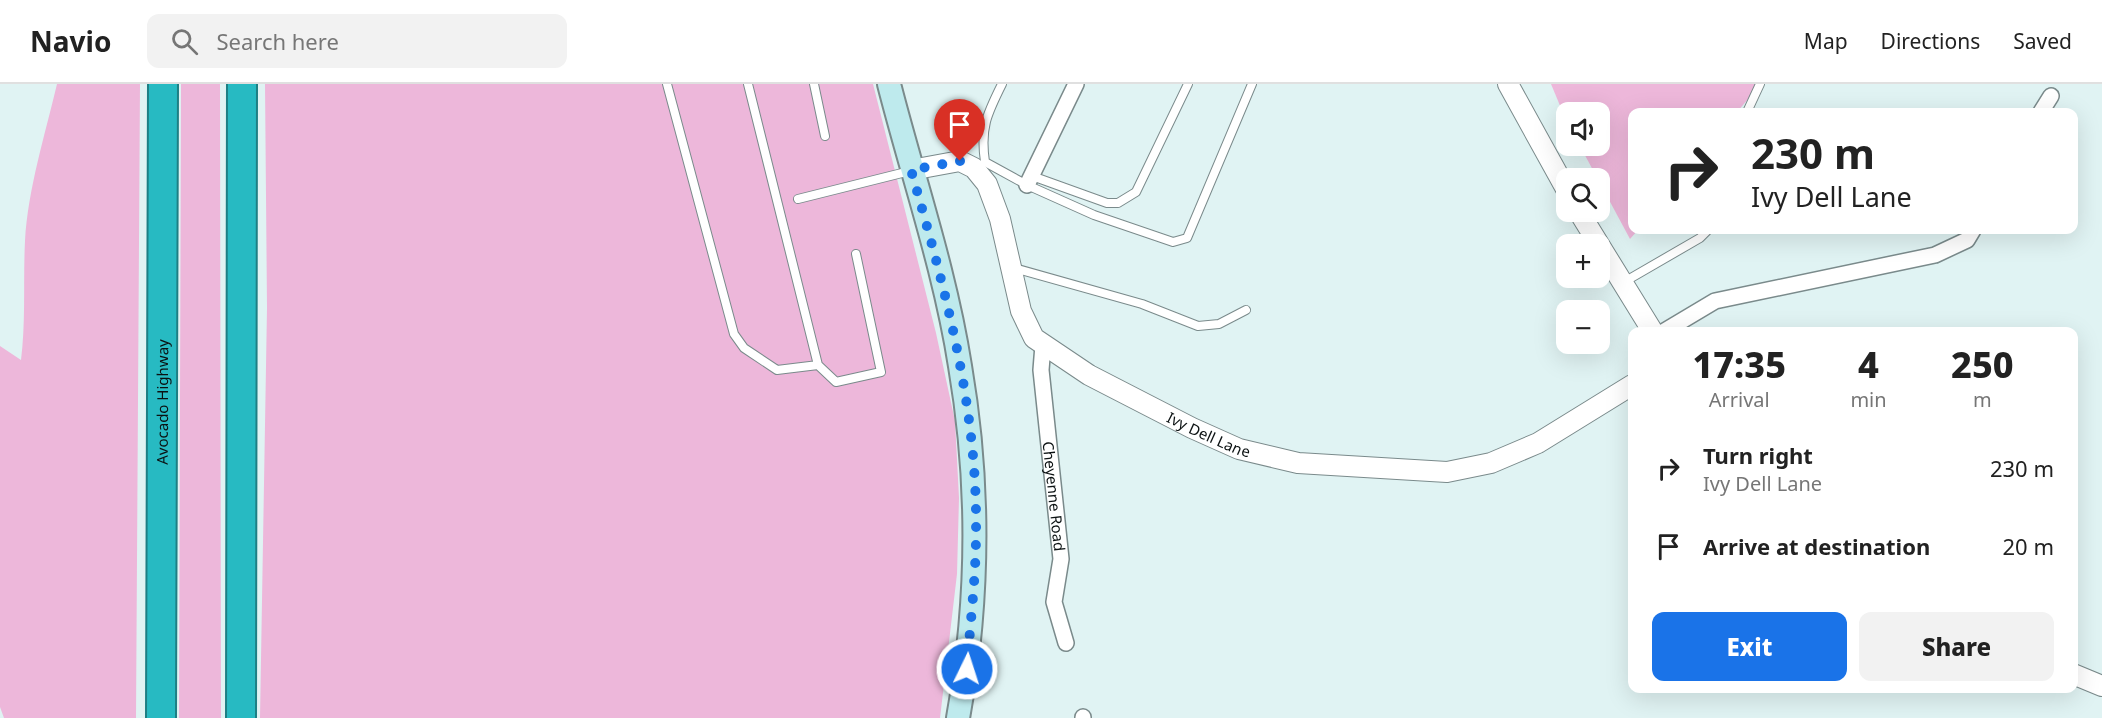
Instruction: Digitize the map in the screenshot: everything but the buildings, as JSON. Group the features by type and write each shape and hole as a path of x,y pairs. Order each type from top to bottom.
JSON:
{"highway":[{"name":"Avocado Highway","path":"161,718 163,84"},
{"path":"241,718 242,84"}],"main road":[{"path":"889,84 945,292 960,365 970,440 976,532 967,669 958,718"}],"street":[{"path":"1029,180 1076,84"},
{"path":"1508,84 1556,171"},
{"path":"2044,108 2051,96"},
{"path":"911,170 960,161 980,165"},
{"name":"Ivy Dell Lane","path":"980,165 1000,219 1021,311 1034,338 1089,375 1192,428 1239,448 1298,463 1448,472 1491,463 1538,443 1628,387"},
{"path":"1585,222 1650,327"},
{"path":"1671,327 1715,301 1935,255 1967,240 1971,234"},
{"name":"Cheyenne Road","path":"1043,345 1041,370 1061,559 1054,602 1066,643"},
{"path":"2078,676 2102,686"}],"lane":[{"path":"667,84 734,334 744,348 777,370 818,365"},
{"path":"748,84 818,365 836,382 881,372 856,254"},
{"path":"814,84 825,136"},
{"path":"1002,84 985,119 980,165 1107,203 1118,203 1136,192 1188,84"},
{"path":"1029,180 1094,215 1173,242 1187,238 1252,84"},
{"path":"1749,108 1760,84"},
{"path":"798,199 911,170"},
{"path":"1622,282 1704,234"},
{"path":"1011,267 1142,304 1198,326 1219,324 1246,310"}],"shaded area":[{"path":"57,84 140,84 136,718 4,718 0,707 0,346 21,360 27,221 38,162"},
{"path":"181,84 220,84 221,718 179,718"},
{"path":"265,84 873,84 936,333 955,421 959,498 957,574 940,718 260,718 267,308"},
{"path":"1551,84 1761,84 1740,108 1628,108 1628,234 1634,234 1630,239 1610,202 1610,168 1592,168 1585,156 1610,156 1610,102 1558,102"}],"route":[{"path":"960,161 911,170 945,292 960,365 970,440 976,532 967,669"}]}
